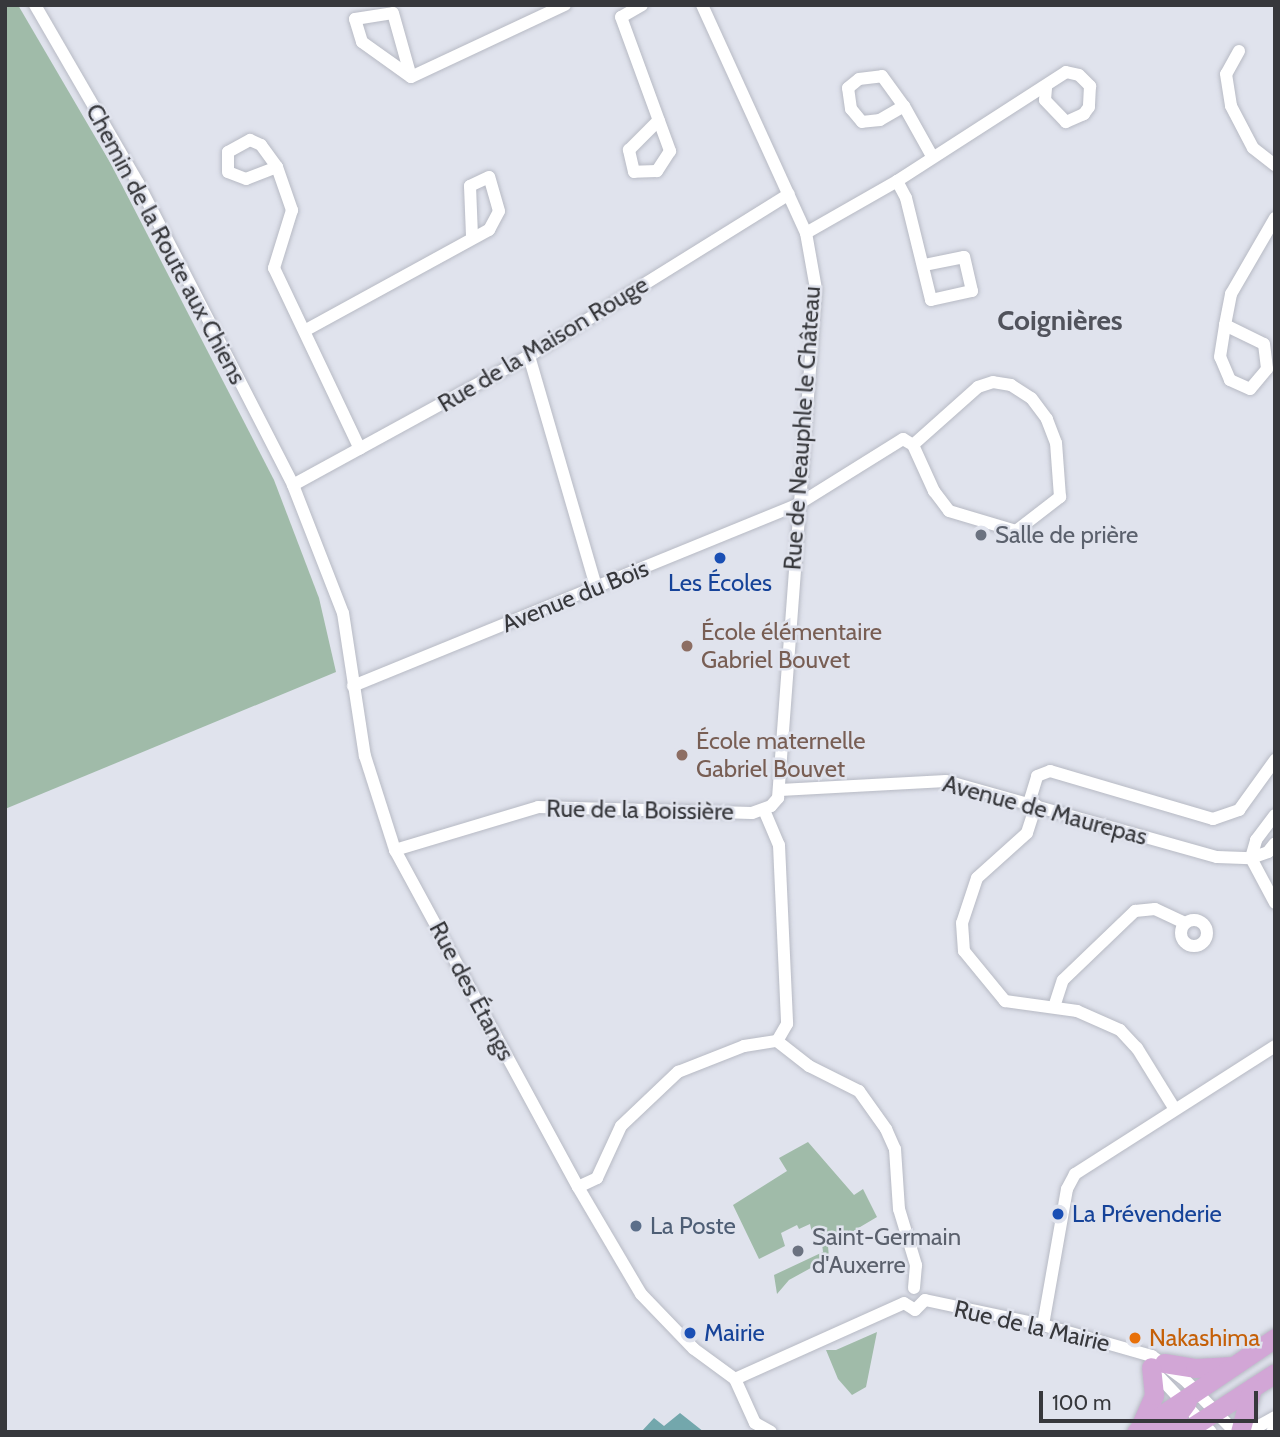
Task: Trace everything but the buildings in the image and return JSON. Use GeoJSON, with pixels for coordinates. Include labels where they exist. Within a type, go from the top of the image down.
{"type":"FeatureCollection","features":[{"type":"Feature","properties":{"kind":"main road"},"geometry":{"type":"LineString","coordinates":[[1138,1431],[1269,1342]]}},
{"type":"Feature","properties":{"kind":"main road"},"geometry":{"type":"LineString","coordinates":[[1210,1417],[1231,1382],[1260,1361],[1269,1342]]}},
{"type":"Feature","properties":{"kind":"main road"},"geometry":{"type":"LineString","coordinates":[[1138,1431],[1154,1395],[1151,1360],[1195,1368],[1233,1366]]}},
{"type":"Feature","properties":{"kind":"main road"},"geometry":{"type":"LineString","coordinates":[[1184,1432],[1275,1373]]}},
{"type":"Feature","properties":{"kind":"main road"},"geometry":{"type":"LineString","coordinates":[[1237,1432],[1252,1388]]}},
{"type":"Feature","properties":{"kind":"main road"},"geometry":{"type":"LineString","coordinates":[[1165,1432],[1187,1400]]}},
{"type":"Feature","properties":{"kind":"street","name":"Chemin de la Route aux Chiens"},"geometry":{"type":"LineString","coordinates":[[35,5],[138,183],[293,485]]}},
{"type":"Feature","properties":{"kind":"street"},"geometry":{"type":"LineString","coordinates":[[411,77],[565,5]]}},
{"type":"Feature","properties":{"kind":"street"},"geometry":{"type":"LineString","coordinates":[[642,5],[618,11],[659,120]]}},
{"type":"Feature","properties":{"kind":"street","name":"Rue de Neauphle le Château"},"geometry":{"type":"LineString","coordinates":[[702,5],[806,233],[816,289],[797,505],[780,790]]}},
{"type":"Feature","properties":{"kind":"street"},"geometry":{"type":"LineString","coordinates":[[393,13],[411,77],[362,43],[355,19],[393,13]]}},
{"type":"Feature","properties":{"kind":"street"},"geometry":{"type":"LineString","coordinates":[[1239,51],[1226,74],[1231,106],[1253,148],[1275,165]]}},
{"type":"Feature","properties":{"kind":"street"},"geometry":{"type":"LineString","coordinates":[[904,106],[880,120],[862,122],[851,109],[848,88],[859,79],[882,76],[904,106],[932,156]]}},
{"type":"Feature","properties":{"kind":"street"},"geometry":{"type":"LineString","coordinates":[[806,233],[897,181],[932,156],[1046,88]]}},
{"type":"Feature","properties":{"kind":"street"},"geometry":{"type":"LineString","coordinates":[[277,167],[292,210],[274,268],[306,330],[360,449]]}},
{"type":"Feature","properties":{"kind":"street"},"geometry":{"type":"LineString","coordinates":[[897,181],[924,265]]}},
{"type":"Feature","properties":{"kind":"street","name":"Rue de la Maison Rouge"},"geometry":{"type":"LineString","coordinates":[[293,485],[529,356],[789,194]]}},
{"type":"Feature","properties":{"kind":"street"},"geometry":{"type":"LineString","coordinates":[[1225,325],[1264,344],[1267,369],[1250,389],[1230,380],[1220,358],[1225,325],[1231,294],[1275,218]]}},
{"type":"Feature","properties":{"kind":"street"},"geometry":{"type":"LineString","coordinates":[[306,330],[472,236]]}},
{"type":"Feature","properties":{"kind":"street"},"geometry":{"type":"LineString","coordinates":[[529,356],[596,587]]}},
{"type":"Feature","properties":{"kind":"street"},"geometry":{"type":"LineString","coordinates":[[993,382],[1011,385],[1031,398],[1048,419],[1056,443],[1060,497],[1017,531],[949,511],[934,491],[913,445],[978,387],[993,382]]}},
{"type":"Feature","properties":{"kind":"street","name":"Avenue du Bois"},"geometry":{"type":"LineString","coordinates":[[353,686],[797,505],[903,439],[913,445]]}},
{"type":"Feature","properties":{"kind":"street","name":"Rue des Étangs"},"geometry":{"type":"LineString","coordinates":[[293,485],[343,613],[365,757],[396,850],[578,1186],[660,1316],[735,1379],[754,1427],[771,1432]]}},
{"type":"Feature","properties":{"kind":"street"},"geometry":{"type":"LineString","coordinates":[[1174,1108],[1137,1048],[1120,1030],[1100,1018],[1054,1007],[1005,1001],[969,959],[960,937],[976,878],[1027,834],[1037,776],[1050,771],[1213,819],[1239,810],[1275,760]]}},
{"type":"Feature","properties":{"kind":"street","name":"Avenue de Maurepas"},"geometry":{"type":"LineString","coordinates":[[780,790],[928,779],[971,786],[1217,857],[1251,858]]}},
{"type":"Feature","properties":{"kind":"street"},"geometry":{"type":"LineString","coordinates":[[777,1041],[787,1024],[779,845],[764,810],[780,790]]}},
{"type":"Feature","properties":{"kind":"street","name":"Rue de la Boissière"},"geometry":{"type":"LineString","coordinates":[[396,850],[538,807],[764,810]]}},
{"type":"Feature","properties":{"kind":"street"},"geometry":{"type":"LineString","coordinates":[[1275,815],[1256,840],[1251,858],[1275,903]]}},
{"type":"Feature","properties":{"kind":"street"},"geometry":{"type":"LineString","coordinates":[[1251,858],[1268,852],[1275,843]]}},
{"type":"Feature","properties":{"kind":"street"},"geometry":{"type":"LineString","coordinates":[[1054,1007],[1063,980],[1135,911],[1155,909],[1185,923]]}},
{"type":"Feature","properties":{"kind":"street"},"geometry":{"type":"LineString","coordinates":[[578,1186],[601,1173],[621,1126],[678,1072],[744,1046],[777,1041],[810,1066],[859,1091],[886,1129],[895,1149],[899,1209],[916,1265],[914,1288],[925,1300],[915,1310],[904,1303]]}},
{"type":"Feature","properties":{"kind":"street"},"geometry":{"type":"LineString","coordinates":[[1043,1325],[1069,1181],[1088,1163],[1275,1046]]}},
{"type":"Feature","properties":{"kind":"street"},"geometry":{"type":"LineString","coordinates":[[904,1303],[904,1293],[914,1288]]}},
{"type":"Feature","properties":{"kind":"street","name":"Rue de la Mairie"},"geometry":{"type":"LineString","coordinates":[[925,1300],[1043,1325],[1151,1360],[1187,1400]]}},
{"type":"Feature","properties":{"kind":"street"},"geometry":{"type":"LineString","coordinates":[[735,1379],[904,1303]]}},
{"type":"Feature","properties":{"kind":"street"},"geometry":{"type":"LineString","coordinates":[[1151,1360],[1187,1400],[1237,1432]]}},
{"type":"Feature","properties":{"kind":"street"},"geometry":{"type":"LineString","coordinates":[[1248,1432],[1275,1417]]}},
{"type":"Feature","properties":{"kind":"green space"},"geometry":{"type":"Polygon","coordinates":[[[5,5],[18,5],[111,164],[274,480],[319,598],[336,672],[5,809],[5,5]]]}},
{"type":"Feature","properties":{"kind":"green space"},"geometry":{"type":"Polygon","coordinates":[[[808,1142],[854,1195],[863,1189],[877,1217],[828,1246],[829,1258],[789,1280],[777,1294],[774,1275],[823,1252],[821,1235],[812,1233],[810,1224],[799,1229],[797,1225],[781,1233],[785,1246],[759,1259],[733,1205],[787,1171],[779,1158],[808,1142]]]}},
{"type":"Feature","properties":{"kind":"green space"},"geometry":{"type":"Polygon","coordinates":[[[877,1332],[866,1387],[852,1395],[838,1379],[826,1350],[836,1350],[877,1332]]]}},
{"type":"Feature","properties":{"kind":"water"},"geometry":{"type":"Polygon","coordinates":[[[680,1413],[704,1432],[641,1432],[654,1418],[664,1426],[680,1413]]]}},
{"type":"Feature","properties":{"kind":"place","name":"Salle de prière"},"geometry":{"type":"Point","coordinates":[981,535]}},
{"type":"Feature","properties":{"kind":"place","name":"Les Écoles"},"geometry":{"type":"Point","coordinates":[720,558]}},
{"type":"Feature","properties":{"kind":"place","name":"École élémentaire Gabriel Bouvet"},"geometry":{"type":"Point","coordinates":[687,646]}},
{"type":"Feature","properties":{"kind":"place","name":"École maternelle Gabriel Bouvet"},"geometry":{"type":"Point","coordinates":[682,755]}},
{"type":"Feature","properties":{"kind":"place","name":"La Prévenderie"},"geometry":{"type":"Point","coordinates":[1058,1214]}},
{"type":"Feature","properties":{"kind":"place","name":"La Poste"},"geometry":{"type":"Point","coordinates":[636,1226]}},
{"type":"Feature","properties":{"kind":"place","name":"Saint-Germain d'Auxerre"},"geometry":{"type":"Point","coordinates":[798,1251]}},
{"type":"Feature","properties":{"kind":"place","name":"Mairie"},"geometry":{"type":"Point","coordinates":[690,1333]}},
{"type":"Feature","properties":{"kind":"place","name":"Nakashima"},"geometry":{"type":"Point","coordinates":[1135,1338]}},
{"type":"Feature","properties":{"kind":"district","name":"Coignières"},"geometry":{"type":"Point","coordinates":[1060,320]}}]}
